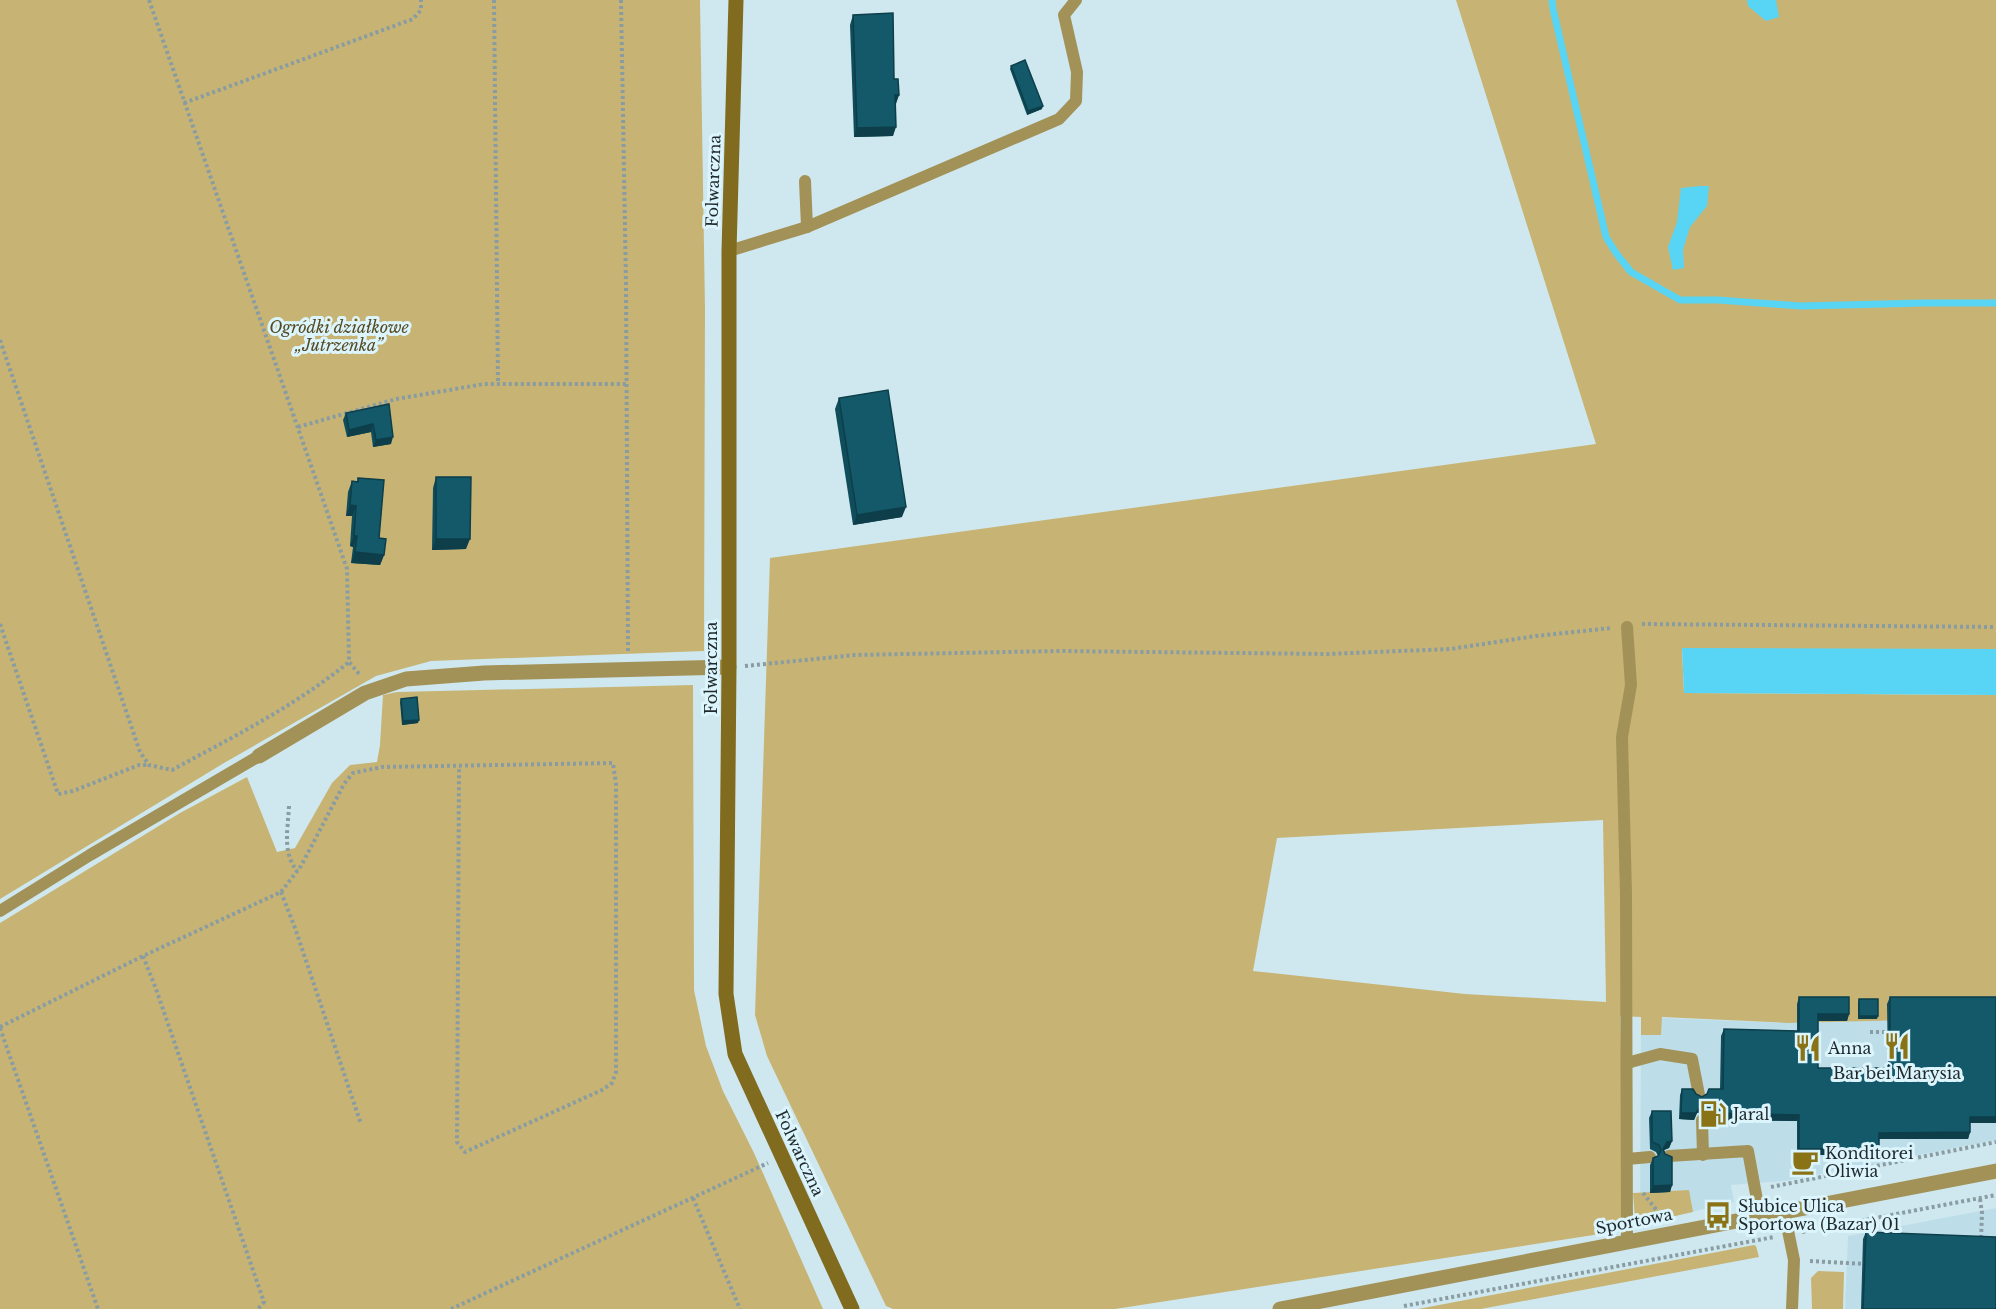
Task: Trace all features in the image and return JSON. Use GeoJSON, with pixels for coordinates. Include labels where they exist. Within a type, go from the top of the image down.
{"type":"FeatureCollection","features":[{"type":"Feature","properties":{"kind":"street","name":"Folwarczna"},"geometry":{"type":"LineString","coordinates":[[736,0],[729,250],[726,994],[735,1054],[852,1309]]}},
{"type":"Feature","properties":{"kind":"street"},"geometry":{"type":"LineString","coordinates":[[259,756],[371,690],[406,679],[484,673],[729,667]]}},
{"type":"Feature","properties":{"kind":"street","name":"Sportowa"},"geometry":{"type":"LineString","coordinates":[[1280,1309],[1996,1171]]}},
{"type":"Feature","properties":{"kind":"lane"},"geometry":{"type":"LineString","coordinates":[[729,250],[807,227],[1059,119],[1077,101],[1077,72],[1064,15],[1076,0]]}},
{"type":"Feature","properties":{"kind":"lane"},"geometry":{"type":"LineString","coordinates":[[805,182],[807,227]]}},
{"type":"Feature","properties":{"kind":"lane"},"geometry":{"type":"LineString","coordinates":[[1627,627],[1631,685],[1622,737],[1628,1063],[1627,1241]]}},
{"type":"Feature","properties":{"kind":"lane"},"geometry":{"type":"LineString","coordinates":[[0,911],[90,855],[259,756]]}},
{"type":"Feature","properties":{"kind":"lane"},"geometry":{"type":"LineString","coordinates":[[1628,1063],[1660,1054],[1692,1059],[1699,1095]]}},
{"type":"Feature","properties":{"kind":"lane"},"geometry":{"type":"LineString","coordinates":[[1702,1120],[1703,1155]]}},
{"type":"Feature","properties":{"kind":"lane"},"geometry":{"type":"LineString","coordinates":[[1670,1156],[1748,1151],[1760,1216]]}},
{"type":"Feature","properties":{"kind":"lane"},"geometry":{"type":"LineString","coordinates":[[1627,1159],[1650,1157]]}},
{"type":"Feature","properties":{"kind":"lane"},"geometry":{"type":"LineString","coordinates":[[1784,1211],[1794,1260],[1792,1309]]}},
{"type":"Feature","properties":{"kind":"path"},"geometry":{"type":"LineString","coordinates":[[149,0],[347,569],[349,662],[371,690]]}},
{"type":"Feature","properties":{"kind":"path"},"geometry":{"type":"LineString","coordinates":[[184,102],[414,19],[421,10],[421,0]]}},
{"type":"Feature","properties":{"kind":"path"},"geometry":{"type":"LineString","coordinates":[[494,0],[498,384]]}},
{"type":"Feature","properties":{"kind":"path"},"geometry":{"type":"LineString","coordinates":[[621,0],[627,384],[628,670]]}},
{"type":"Feature","properties":{"kind":"path"},"geometry":{"type":"LineString","coordinates":[[0,340],[140,752],[149,765]]}},
{"type":"Feature","properties":{"kind":"path"},"geometry":{"type":"LineString","coordinates":[[298,427],[396,399],[484,384],[627,384]]}},
{"type":"Feature","properties":{"kind":"path"},"geometry":{"type":"LineString","coordinates":[[0,624],[58,794],[74,791],[138,765],[172,770],[268,718],[349,662]]}},
{"type":"Feature","properties":{"kind":"path"},"geometry":{"type":"LineString","coordinates":[[729,667],[867,655],[1058,651],[1328,654],[1450,649],[1536,636],[1646,624],[1996,627]]}},
{"type":"Feature","properties":{"kind":"path"},"geometry":{"type":"LineString","coordinates":[[98,1309],[0,1027],[143,956],[281,892],[297,871],[344,784],[353,772],[382,767],[613,763],[616,784],[616,1072],[612,1083],[602,1090],[465,1152],[457,1142],[459,766]]}},
{"type":"Feature","properties":{"kind":"path"},"geometry":{"type":"LineString","coordinates":[[289,806],[287,850],[290,862],[297,871]]}},
{"type":"Feature","properties":{"kind":"path"},"geometry":{"type":"LineString","coordinates":[[281,892],[361,1124]]}},
{"type":"Feature","properties":{"kind":"path"},"geometry":{"type":"LineString","coordinates":[[143,956],[264,1302],[258,1309]]}},
{"type":"Feature","properties":{"kind":"path"},"geometry":{"type":"LineString","coordinates":[[1870,1032],[1891,1032]]}},
{"type":"Feature","properties":{"kind":"path"},"geometry":{"type":"LineString","coordinates":[[1756,1191],[1996,1142]]}},
{"type":"Feature","properties":{"kind":"path"},"geometry":{"type":"LineString","coordinates":[[451,1309],[782,1157]]}},
{"type":"Feature","properties":{"kind":"path"},"geometry":{"type":"LineString","coordinates":[[1627,1173],[1662,1215],[1666,1233]]}},
{"type":"Feature","properties":{"kind":"path"},"geometry":{"type":"LineString","coordinates":[[1398,1307],[1996,1196]]}},
{"type":"Feature","properties":{"kind":"path"},"geometry":{"type":"LineString","coordinates":[[693,1198],[740,1309]]}},
{"type":"Feature","properties":{"kind":"path"},"geometry":{"type":"LineString","coordinates":[[1980,1199],[1981,1246]]}},
{"type":"Feature","properties":{"kind":"path"},"geometry":{"type":"LineString","coordinates":[[1794,1260],[1875,1265]]}},
{"type":"Feature","properties":{"kind":"shaded area"},"geometry":{"type":"Polygon","coordinates":[[[1641,1017],[1788,1023],[1996,1018],[1996,1140],[1784,1181],[1731,1185],[1734,1202],[1640,1224],[1641,1017]]]}},
{"type":"Feature","properties":{"kind":"shaded area"},"geometry":{"type":"Polygon","coordinates":[[[1996,1208],[1996,1309],[1845,1309],[1848,1236],[1996,1208]]]}},
{"type":"Feature","properties":{"kind":"green space","name":"Ogródki działkowe „Jutrzenka”"},"geometry":{"type":"Polygon","coordinates":[[[0,0],[700,0],[705,309],[704,651],[431,661],[376,676],[224,763],[0,899],[0,0]]]}},
{"type":"Feature","properties":{"kind":"green space"},"geometry":{"type":"Polygon","coordinates":[[[1456,0],[1996,0],[1996,649],[1682,649],[1684,693],[1996,695],[1996,1018],[1788,1023],[1662,1017],[1661,1035],[1641,1035],[1641,1017],[1620,1016],[1626,1230],[1115,1309],[893,1309],[886,1306],[767,1056],[755,1015],[770,558],[1596,444],[1456,0]],[[1603,820],[1277,838],[1253,971],[1465,994],[1606,1002],[1603,820]]]}},
{"type":"Feature","properties":{"kind":"green space"},"geometry":{"type":"Polygon","coordinates":[[[693,685],[694,990],[706,1046],[723,1091],[754,1153],[823,1309],[0,1309],[0,923],[180,813],[247,777],[277,852],[295,848],[332,783],[350,765],[377,762],[383,695],[397,692],[693,685]]]}},
{"type":"Feature","properties":{"kind":"green space"},"geometry":{"type":"Polygon","coordinates":[[[1689,1190],[1693,1212],[1640,1224],[1635,1220],[1633,1193],[1689,1190]]]}},
{"type":"Feature","properties":{"kind":"green space"},"geometry":{"type":"Polygon","coordinates":[[[1754,1245],[1759,1257],[1481,1309],[1418,1309],[1754,1245]]]}},
{"type":"Feature","properties":{"kind":"green space"},"geometry":{"type":"Polygon","coordinates":[[[1818,1271],[1844,1272],[1843,1309],[1812,1309],[1811,1278],[1818,1271]]]}},
{"type":"Feature","properties":{"kind":"water"},"geometry":{"type":"Polygon","coordinates":[[[1747,0],[1776,0],[1779,17],[1766,21],[1748,6],[1747,0]]]}},
{"type":"Feature","properties":{"kind":"water"},"geometry":{"type":"Polygon","coordinates":[[[1709,186],[1707,206],[1690,227],[1683,250],[1684,268],[1673,270],[1668,247],[1677,222],[1681,188],[1709,186]]]}},
{"type":"Feature","properties":{"kind":"water"},"geometry":{"type":"Polygon","coordinates":[[[1682,648],[1996,649],[1996,695],[1684,693],[1682,648]]]}},
{"type":"Feature","properties":{"kind":"building"},"geometry":{"type":"Polygon","coordinates":[[[893,13],[894,79],[898,79],[899,95],[895,95],[896,127],[857,128],[853,15],[893,13]]]}},
{"type":"Feature","properties":{"kind":"building"},"geometry":{"type":"Polygon","coordinates":[[[1025,60],[1043,106],[1028,111],[1011,66],[1025,60]]]}},
{"type":"Feature","properties":{"kind":"building"},"geometry":{"type":"Polygon","coordinates":[[[888,390],[906,507],[857,515],[839,398],[888,390]]]}},
{"type":"Feature","properties":{"kind":"building"},"geometry":{"type":"Polygon","coordinates":[[[389,404],[393,437],[376,440],[373,424],[349,430],[346,413],[389,404]]]}},
{"type":"Feature","properties":{"kind":"building"},"geometry":{"type":"Polygon","coordinates":[[[436,477],[471,477],[470,539],[436,539],[436,477]]]}},
{"type":"Feature","properties":{"kind":"building"},"geometry":{"type":"Polygon","coordinates":[[[358,478],[384,480],[379,538],[386,539],[384,555],[355,552],[356,506],[350,505],[352,481],[358,482],[358,478]]]}},
{"type":"Feature","properties":{"kind":"building"},"geometry":{"type":"Polygon","coordinates":[[[417,697],[419,720],[403,721],[401,699],[417,697]]]}},
{"type":"Feature","properties":{"kind":"building"},"geometry":{"type":"Polygon","coordinates":[[[1799,997],[1849,997],[1849,1014],[1818,1014],[1818,1068],[1890,1068],[1890,997],[1996,997],[1996,1117],[1970,1117],[1970,1132],[1879,1133],[1879,1149],[1799,1149],[1799,1115],[1713,1113],[1705,1105],[1700,1107],[1696,1113],[1681,1113],[1682,1089],[1693,1089],[1702,1097],[1709,1089],[1723,1089],[1724,1029],[1799,1031],[1799,997]]]}},
{"type":"Feature","properties":{"kind":"building"},"geometry":{"type":"Polygon","coordinates":[[[1859,999],[1878,999],[1878,1016],[1859,1016],[1859,999]]]}},
{"type":"Feature","properties":{"kind":"building"},"geometry":{"type":"Polygon","coordinates":[[[1652,1111],[1671,1111],[1672,1141],[1667,1142],[1663,1149],[1665,1154],[1672,1157],[1672,1185],[1653,1186],[1653,1158],[1658,1156],[1661,1150],[1659,1145],[1652,1142],[1652,1111]]]}},
{"type":"Feature","properties":{"kind":"building"},"geometry":{"type":"Polygon","coordinates":[[[1866,1232],[1996,1237],[1996,1309],[1863,1309],[1866,1232]]]}},
{"type":"Feature","properties":{"kind":"waterway"},"geometry":{"type":"LineString","coordinates":[[1552,0],[1606,237],[1631,272],[1680,300],[1718,300],[1801,306],[1996,303]]}},
{"type":"Feature","properties":{"kind":"place","name":"Bar bei Marysia"},"geometry":{"type":"Point","coordinates":[1897,1046]}},
{"type":"Feature","properties":{"kind":"place","name":"Anna"},"geometry":{"type":"Point","coordinates":[1808,1048]}},
{"type":"Feature","properties":{"kind":"place","name":"Jaral"},"geometry":{"type":"Point","coordinates":[1713,1114]}},
{"type":"Feature","properties":{"kind":"place","name":"Konditorei Oliwia"},"geometry":{"type":"Point","coordinates":[1805,1162]}},
{"type":"Feature","properties":{"kind":"place","name":"Słubice Ulica Sportowa (Bazar) 01"},"geometry":{"type":"Point","coordinates":[1718,1215]}}]}
